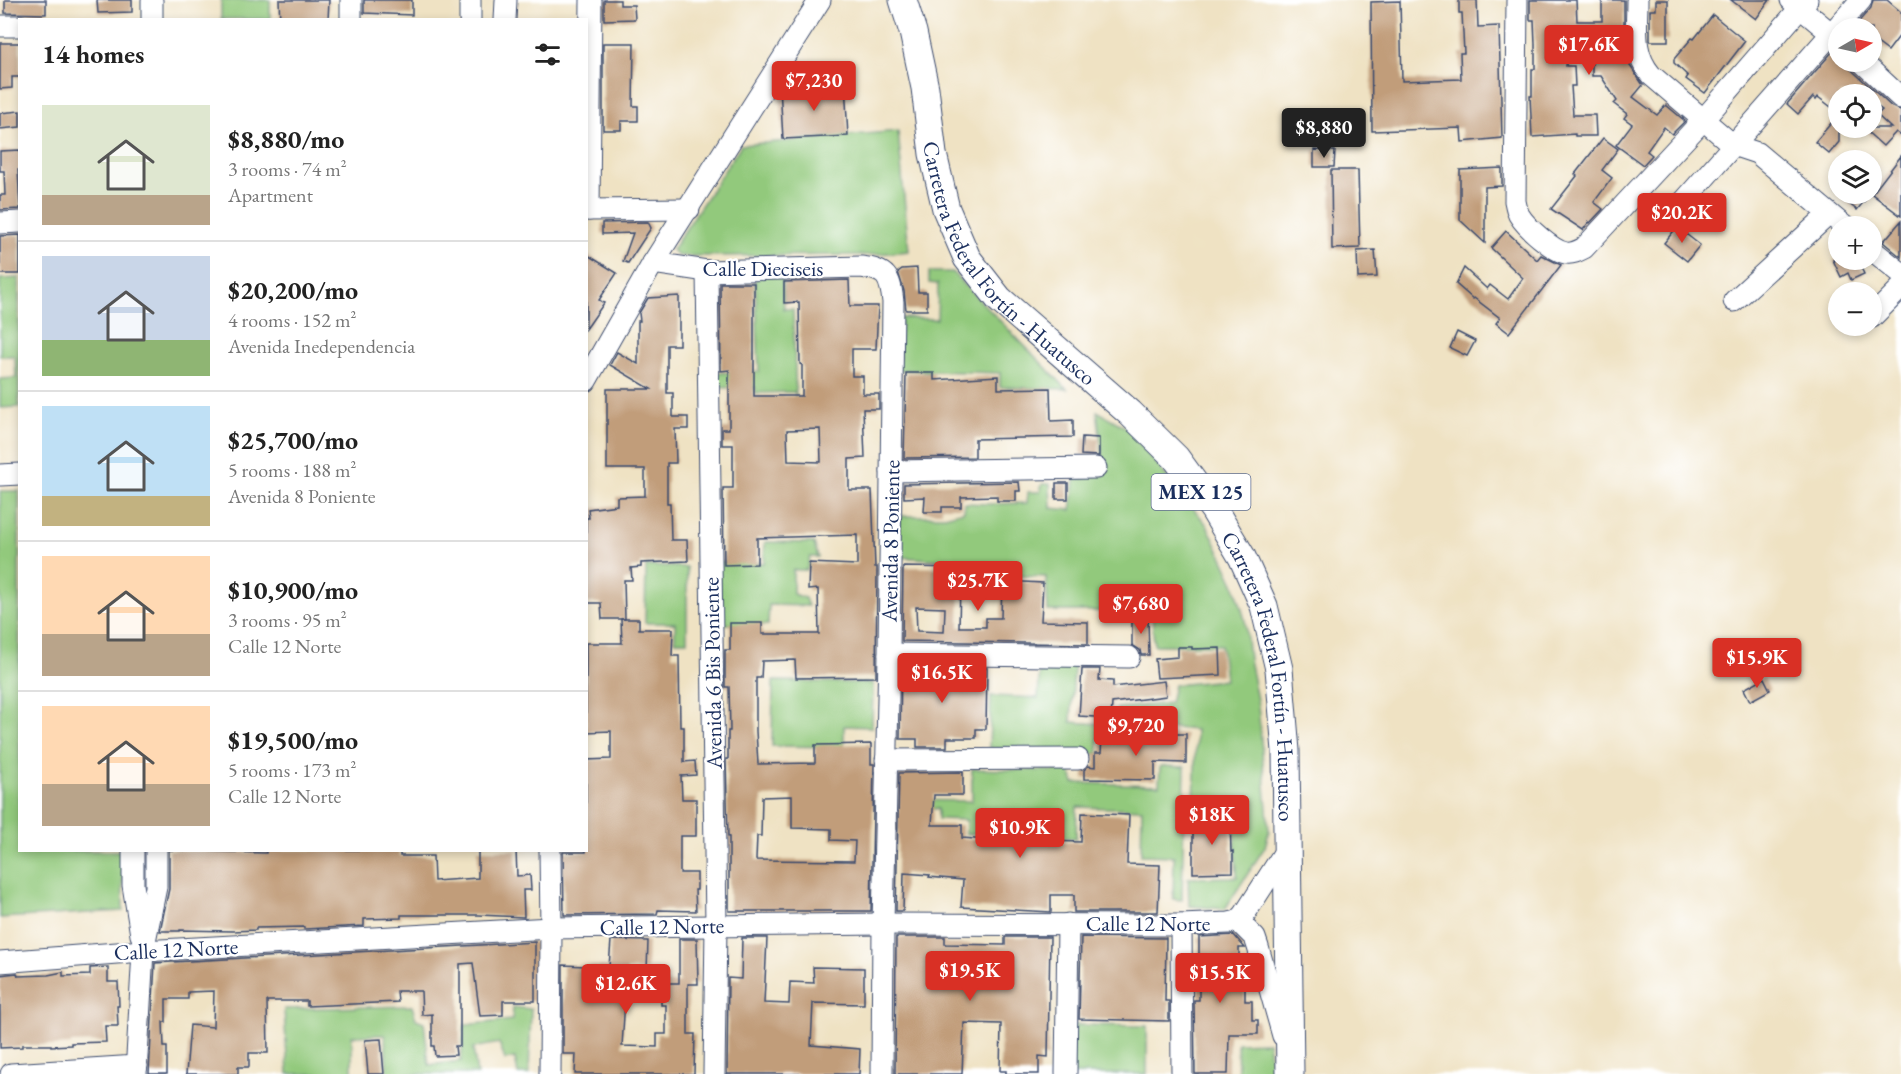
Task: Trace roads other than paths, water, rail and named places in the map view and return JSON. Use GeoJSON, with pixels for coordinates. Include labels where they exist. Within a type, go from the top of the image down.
{"type":"FeatureCollection","features":[{"type":"Feature","properties":{"kind":"main road","name":"Carretera Federal Fortín - Huatusco"},"geometry":{"type":"LineString","coordinates":[[903,0],[914,32],[925,88],[933,154],[946,209],[967,258],[999,299],[1130,413],[1176,458],[1214,510],[1242,557],[1263,606],[1279,669],[1286,751],[1289,1066]]}},
{"type":"Feature","properties":{"kind":"street"},"geometry":{"type":"LineString","coordinates":[[152,0],[152,18]]}},
{"type":"Feature","properties":{"kind":"street"},"geometry":{"type":"LineString","coordinates":[[351,0],[351,18]]}},
{"type":"Feature","properties":{"kind":"street"},"geometry":{"type":"LineString","coordinates":[[470,0],[470,18]]}},
{"type":"Feature","properties":{"kind":"street"},"geometry":{"type":"LineString","coordinates":[[505,18],[506,0]]}},
{"type":"Feature","properties":{"kind":"street"},"geometry":{"type":"LineString","coordinates":[[588,377],[653,263],[820,0]]}},
{"type":"Feature","properties":{"kind":"street"},"geometry":{"type":"LineString","coordinates":[[1517,0],[1515,201],[1518,214],[1527,226],[1554,248],[1565,253],[1575,253],[1584,248],[1703,120],[1800,2],[1828,29]]}},
{"type":"Feature","properties":{"kind":"street"},"geometry":{"type":"LineString","coordinates":[[1637,0],[1638,54],[1643,66],[1651,75],[1733,145],[1756,153],[1831,216]]}},
{"type":"Feature","properties":{"kind":"street"},"geometry":{"type":"LineString","coordinates":[[1849,18],[1861,0]]}},
{"type":"Feature","properties":{"kind":"street"},"geometry":{"type":"LineString","coordinates":[[589,14],[588,210],[688,209]]}},
{"type":"Feature","properties":{"kind":"street"},"geometry":{"type":"LineString","coordinates":[[0,26],[18,26]]}},
{"type":"Feature","properties":{"kind":"street"},"geometry":{"type":"LineString","coordinates":[[1670,217],[1733,145],[1828,45]]}},
{"type":"Feature","properties":{"kind":"street"},"geometry":{"type":"LineString","coordinates":[[1873,72],[1901,98]]}},
{"type":"Feature","properties":{"kind":"street"},"geometry":{"type":"LineString","coordinates":[[0,223],[18,222]]}},
{"type":"Feature","properties":{"kind":"street"},"geometry":{"type":"LineString","coordinates":[[1734,301],[1828,226]]}},
{"type":"Feature","properties":{"kind":"street"},"geometry":{"type":"LineString","coordinates":[[1882,258],[1901,273]]}},
{"type":"Feature","properties":{"kind":"street","name":"Calle Dieciseis"},"geometry":{"type":"LineString","coordinates":[[653,263],[707,271],[861,267],[874,269]]}},
{"type":"Feature","properties":{"kind":"street","name":"Avenida 8 Poniente"},"geometry":{"type":"LineString","coordinates":[[874,269],[888,277],[893,302],[882,1074]]}},
{"type":"Feature","properties":{"kind":"street","name":"Avenida 6 Bis Poniente"},"geometry":{"type":"LineString","coordinates":[[707,271],[716,925],[714,1074]]}},
{"type":"Feature","properties":{"kind":"street"},"geometry":{"type":"LineString","coordinates":[[1882,307],[1901,288]]}},
{"type":"Feature","properties":{"kind":"street"},"geometry":{"type":"LineString","coordinates":[[891,471],[1096,468]]}},
{"type":"Feature","properties":{"kind":"street"},"geometry":{"type":"LineString","coordinates":[[0,475],[18,474]]}},
{"type":"Feature","properties":{"kind":"street"},"geometry":{"type":"LineString","coordinates":[[889,654],[1129,657]]}},
{"type":"Feature","properties":{"kind":"street"},"geometry":{"type":"LineString","coordinates":[[886,760],[1078,759]]}},
{"type":"Feature","properties":{"kind":"street","name":"Calle 12 Norte"},"geometry":{"type":"LineString","coordinates":[[0,962],[143,951],[551,928],[883,924],[1181,925],[1238,921],[1287,850]]}},
{"type":"Feature","properties":{"kind":"street"},"geometry":{"type":"LineString","coordinates":[[133,852],[133,885],[143,951]]}},
{"type":"Feature","properties":{"kind":"street"},"geometry":{"type":"LineString","coordinates":[[12,1074],[136,1070],[143,951],[156,886],[156,852]]}},
{"type":"Feature","properties":{"kind":"street"},"geometry":{"type":"LineString","coordinates":[[550,852],[550,1074]]}},
{"type":"Feature","properties":{"kind":"street"},"geometry":{"type":"LineString","coordinates":[[1238,921],[1255,938],[1289,1066]]}},
{"type":"Feature","properties":{"kind":"street"},"geometry":{"type":"LineString","coordinates":[[1066,1074],[1068,924]]}},
{"type":"Feature","properties":{"kind":"street"},"geometry":{"type":"LineString","coordinates":[[1181,925],[1182,1074]]}}]}
